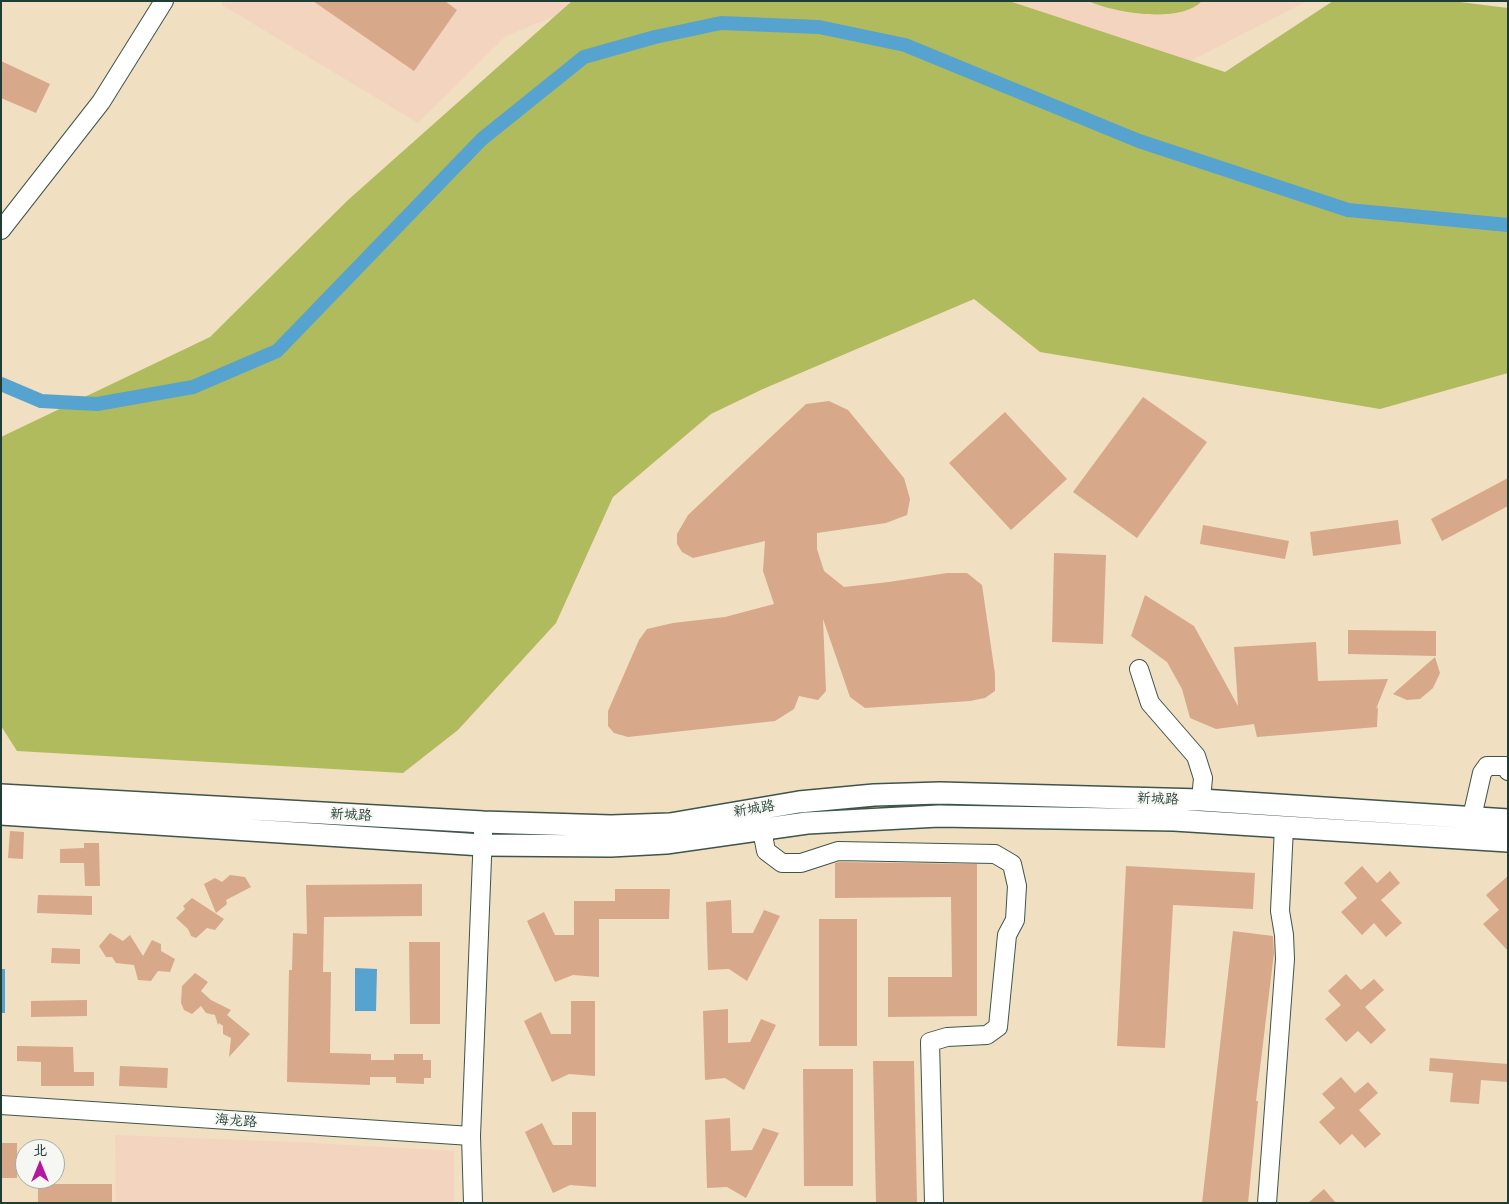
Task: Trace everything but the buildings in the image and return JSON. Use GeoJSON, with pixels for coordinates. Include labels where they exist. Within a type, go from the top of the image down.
{"type":"FeatureCollection","features":[{"type":"Feature","properties":{"kind":"main road","name":"新城路"},"geometry":{"type":"LineString","coordinates":[[1,795],[483,822],[611,826],[670,824],[799,802],[874,795],[940,793],[1201,800],[1508,820]]}},
{"type":"Feature","properties":{"kind":"main road","name":"新城路"},"geometry":{"type":"LineString","coordinates":[[1,814],[482,845],[611,846],[666,843],[807,823],[939,816],[1174,820],[1508,841]]}},
{"type":"Feature","properties":{"kind":"street"},"geometry":{"type":"LineString","coordinates":[[1,230],[101,102],[164,1]]}},
{"type":"Feature","properties":{"kind":"street"},"geometry":{"type":"LineString","coordinates":[[1139,669],[1150,703],[1196,756],[1203,778],[1201,800]]}},
{"type":"Feature","properties":{"kind":"street"},"geometry":{"type":"LineString","coordinates":[[1472,817],[1482,773],[1487,766],[1506,766],[1508,771]]}},
{"type":"Feature","properties":{"kind":"street"},"geometry":{"type":"LineString","coordinates":[[473,1203],[471,1136],[483,822]]}},
{"type":"Feature","properties":{"kind":"street"},"geometry":{"type":"LineString","coordinates":[[1266,1203],[1285,959],[1280,911],[1284,827]]}},
{"type":"Feature","properties":{"kind":"street"},"geometry":{"type":"LineString","coordinates":[[762,830],[766,851],[782,863],[801,863],[838,851],[995,854],[1012,864],[1017,886],[1015,920],[1007,935],[998,1027],[987,1035],[947,1037],[930,1042],[934,1203]]}},
{"type":"Feature","properties":{"kind":"street","name":"海龙路"},"geometry":{"type":"LineString","coordinates":[[1,1105],[471,1136]]}},
{"type":"Feature","properties":{"kind":"shaded area"},"geometry":{"type":"Polygon","coordinates":[[[223,1],[592,1],[506,36],[418,123],[222,5],[223,1]]]}},
{"type":"Feature","properties":{"kind":"shaded area"},"geometry":{"type":"Polygon","coordinates":[[[946,1],[1307,1],[1165,74],[946,1]]]}},
{"type":"Feature","properties":{"kind":"shaded area"},"geometry":{"type":"Polygon","coordinates":[[[115,1135],[454,1151],[454,1203],[116,1203],[115,1135]]]}},
{"type":"Feature","properties":{"kind":"green space"},"geometry":{"type":"Polygon","coordinates":[[[572,1],[1009,1],[1225,72],[1333,1],[1452,1],[1508,8],[1508,373],[1380,409],[1040,352],[974,299],[763,389],[711,414],[613,497],[556,623],[458,730],[403,773],[17,751],[1,726],[1,437],[210,337],[348,200],[572,1]]]}},
{"type":"Feature","properties":{"kind":"green space"},"geometry":{"type":"Polygon","coordinates":[[[1088,1],[1202,1],[1192,8],[1179,12],[1147,14],[1114,9],[1088,1]]]}},
{"type":"Feature","properties":{"kind":"water"},"geometry":{"type":"Polygon","coordinates":[[[355,968],[377,969],[376,1011],[355,1011],[355,968]]]}},
{"type":"Feature","properties":{"kind":"water"},"geometry":{"type":"Polygon","coordinates":[[[1,969],[5,969],[5,1013],[1,1013],[1,969]]]}},
{"type":"Feature","properties":{"kind":"waterway"},"geometry":{"type":"LineString","coordinates":[[1,384],[41,401],[97,404],[193,387],[277,351],[482,139],[584,57],[655,37],[721,23],[819,27],[905,45],[1139,141],[1348,210],[1508,225]]}}]}
